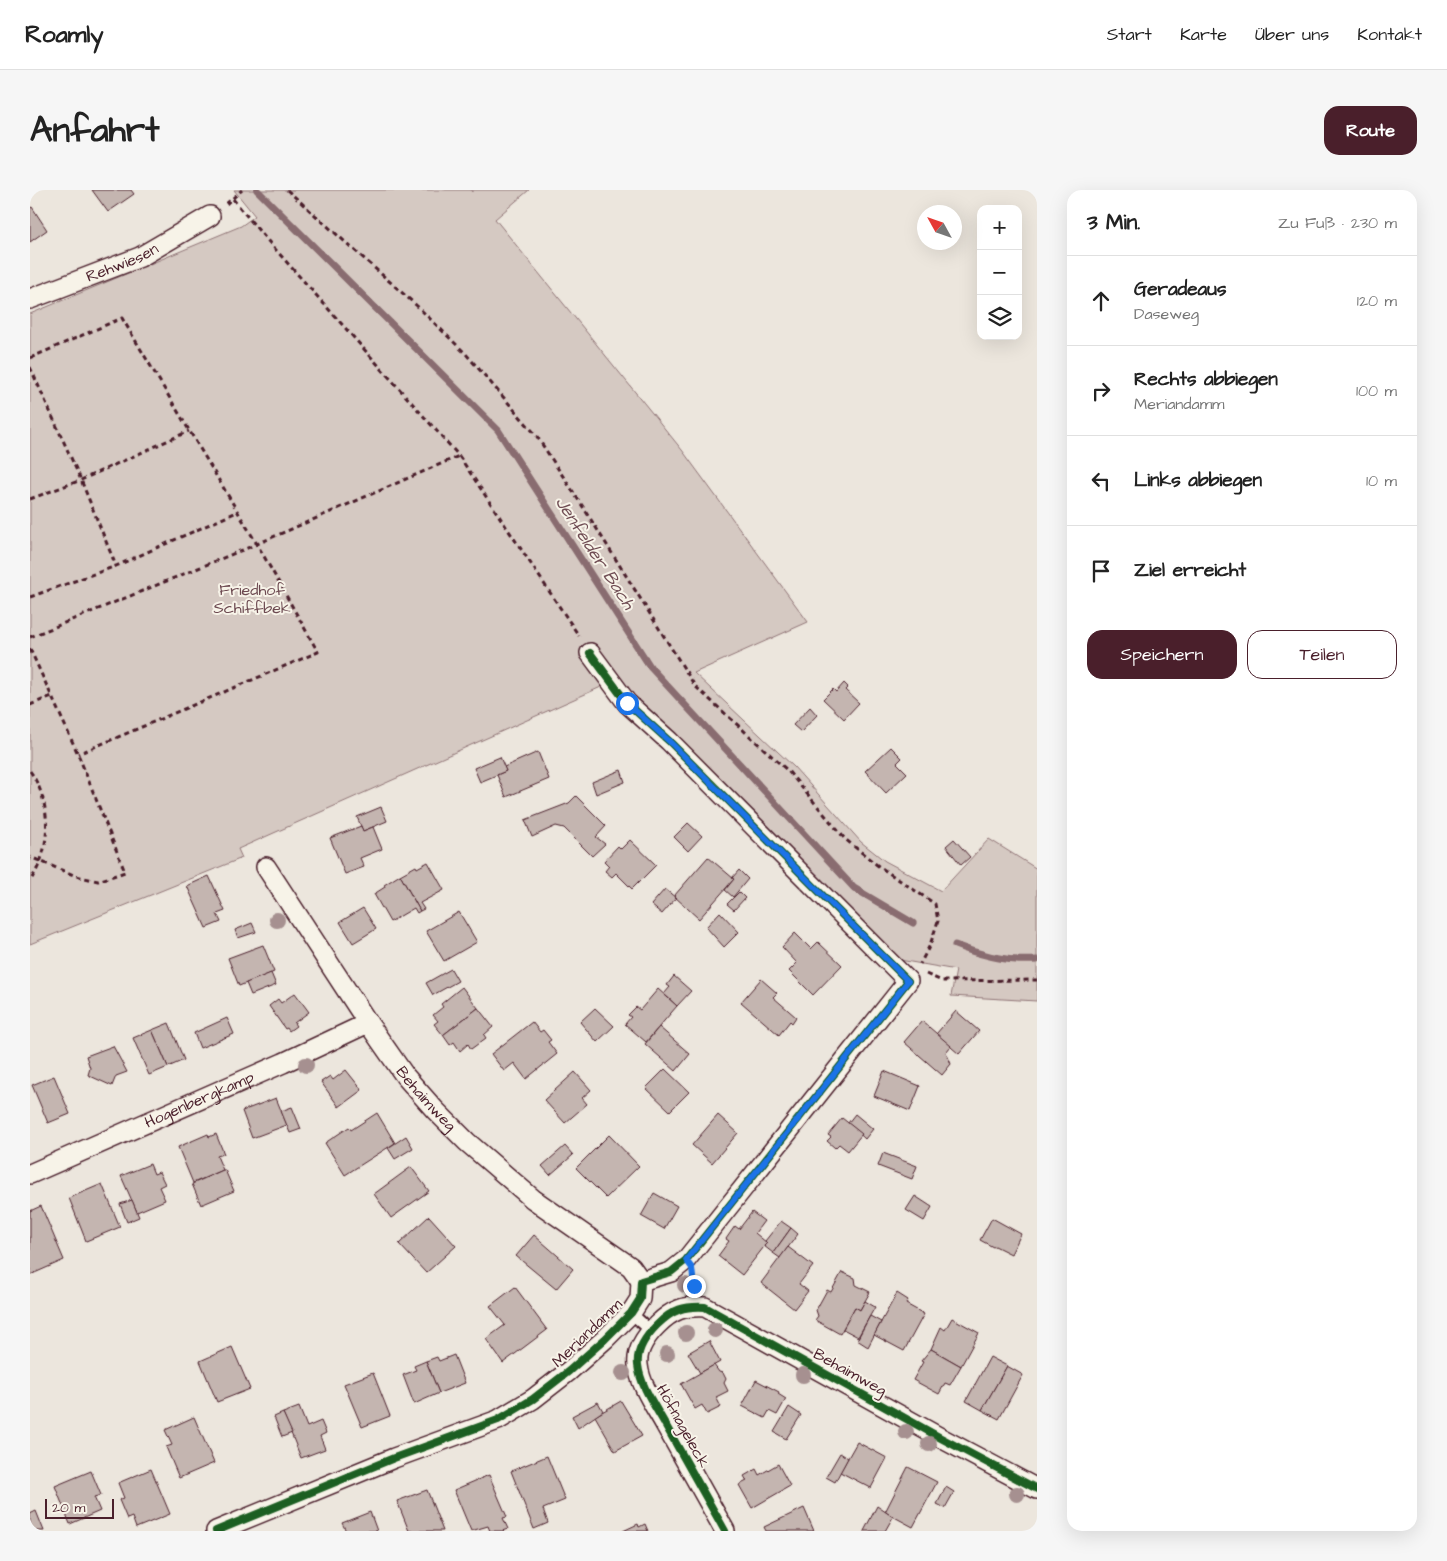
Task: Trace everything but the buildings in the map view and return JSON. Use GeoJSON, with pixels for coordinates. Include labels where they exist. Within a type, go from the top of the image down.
{"type":"FeatureCollection","features":[{"type":"Feature","properties":{"kind":"street","name":"Rehwiesen"},"geometry":{"type":"LineString","coordinates":[[30,299],[140,257],[210,216]]}},
{"type":"Feature","properties":{"kind":"street"},"geometry":{"type":"LineString","coordinates":[[590,653],[627,703],[669,741],[912,975],[686,1260],[671,1272],[640,1281]]}},
{"type":"Feature","properties":{"kind":"street","name":"Behaimweg"},"geometry":{"type":"LineString","coordinates":[[266,867],[368,1023],[405,1076],[435,1110],[467,1142],[534,1200],[631,1267],[640,1281]]}},
{"type":"Feature","properties":{"kind":"street","name":"Hogenbergkamp"},"geometry":{"type":"LineString","coordinates":[[30,1174],[274,1067],[368,1023]]}},
{"type":"Feature","properties":{"kind":"street","name":"Meriandamm"},"geometry":{"type":"LineString","coordinates":[[216,1531],[394,1458],[498,1420],[533,1399],[569,1372],[631,1313],[640,1299],[640,1281]]}},
{"type":"Feature","properties":{"kind":"street","name":"Behaimweg"},"geometry":{"type":"LineString","coordinates":[[651,1331],[664,1318],[676,1310],[688,1306],[705,1307],[1037,1489]]}},
{"type":"Feature","properties":{"kind":"street","name":"Höfnageleck"},"geometry":{"type":"LineString","coordinates":[[651,1331],[643,1342],[638,1354],[639,1373],[650,1397],[725,1531]]}},
{"type":"Feature","properties":{"kind":"lane"},"geometry":{"type":"LineString","coordinates":[[631,1313],[651,1331]]}},
{"type":"Feature","properties":{"kind":"path"},"geometry":{"type":"LineString","coordinates":[[242,190],[233,199],[260,232],[459,456],[590,653]]}},
{"type":"Feature","properties":{"kind":"path"},"geometry":{"type":"LineString","coordinates":[[287,190],[417,306],[466,354],[536,435],[586,510],[695,686],[788,771],[845,839],[877,865],[935,904],[938,921],[930,945],[912,975],[942,980],[1037,980]]}},
{"type":"Feature","properties":{"kind":"path"},"geometry":{"type":"LineString","coordinates":[[30,358],[122,318],[257,544],[318,652],[78,754]]}},
{"type":"Feature","properties":{"kind":"path"},"geometry":{"type":"LineString","coordinates":[[30,366],[81,480],[116,566]]}},
{"type":"Feature","properties":{"kind":"path"},"geometry":{"type":"LineString","coordinates":[[30,499],[81,480],[189,431]]}},
{"type":"Feature","properties":{"kind":"path"},"geometry":{"type":"LineString","coordinates":[[30,638],[257,544],[459,456]]}},
{"type":"Feature","properties":{"kind":"path"},"geometry":{"type":"LineString","coordinates":[[30,597],[116,566],[238,512]]}},
{"type":"Feature","properties":{"kind":"path"},"geometry":{"type":"LineString","coordinates":[[30,649],[78,754],[125,872],[98,881],[76,876],[30,858]]}},
{"type":"Feature","properties":{"kind":"path"},"geometry":{"type":"LineString","coordinates":[[30,705],[52,696]]}},
{"type":"Feature","properties":{"kind":"path"},"geometry":{"type":"LineString","coordinates":[[30,771],[37,780],[46,809],[46,839],[36,873],[30,881]]}},
{"type":"Feature","properties":{"kind":"green space","name":"Friedhof Schiffbek"},"geometry":{"type":"Polygon","coordinates":[[[234,190],[471,190],[472,192],[472,190],[529,190],[495,219],[682,450],[808,622],[694,673],[794,767],[861,842],[885,861],[941,891],[989,839],[1037,869],[1037,1001],[951,996],[956,970],[894,959],[646,712],[619,679],[238,849],[242,858],[30,944],[30,314],[241,226],[255,216],[234,190]]]}},
{"type":"Feature","properties":{"kind":"waterway","name":"Jenfelder Bach"},"geometry":{"type":"LineString","coordinates":[[257,190],[498,430],[651,668],[854,888],[913,923]]}},
{"type":"Feature","properties":{"kind":"waterway","name":"Jenfelder Bach"},"geometry":{"type":"LineString","coordinates":[[955,945],[996,957],[1016,960],[1037,960]]}},
{"type":"Feature","properties":{"kind":"cycle path"},"geometry":{"type":"LineString","coordinates":[[216,1531],[394,1458],[498,1420],[533,1399],[569,1371],[631,1313],[640,1299],[641,1281],[671,1272],[686,1260],[908,981],[669,741],[627,703],[590,653]]}},
{"type":"Feature","properties":{"kind":"cycle path"},"geometry":{"type":"LineString","coordinates":[[725,1531],[648,1395],[639,1373],[639,1353],[646,1338],[668,1315],[691,1307],[705,1307],[939,1437],[1037,1489]]}},
{"type":"Feature","properties":{"kind":"route"},"geometry":{"type":"LineString","coordinates":[[627,703],[669,741],[908,981],[686,1260],[692,1268],[694,1286]]}}]}
